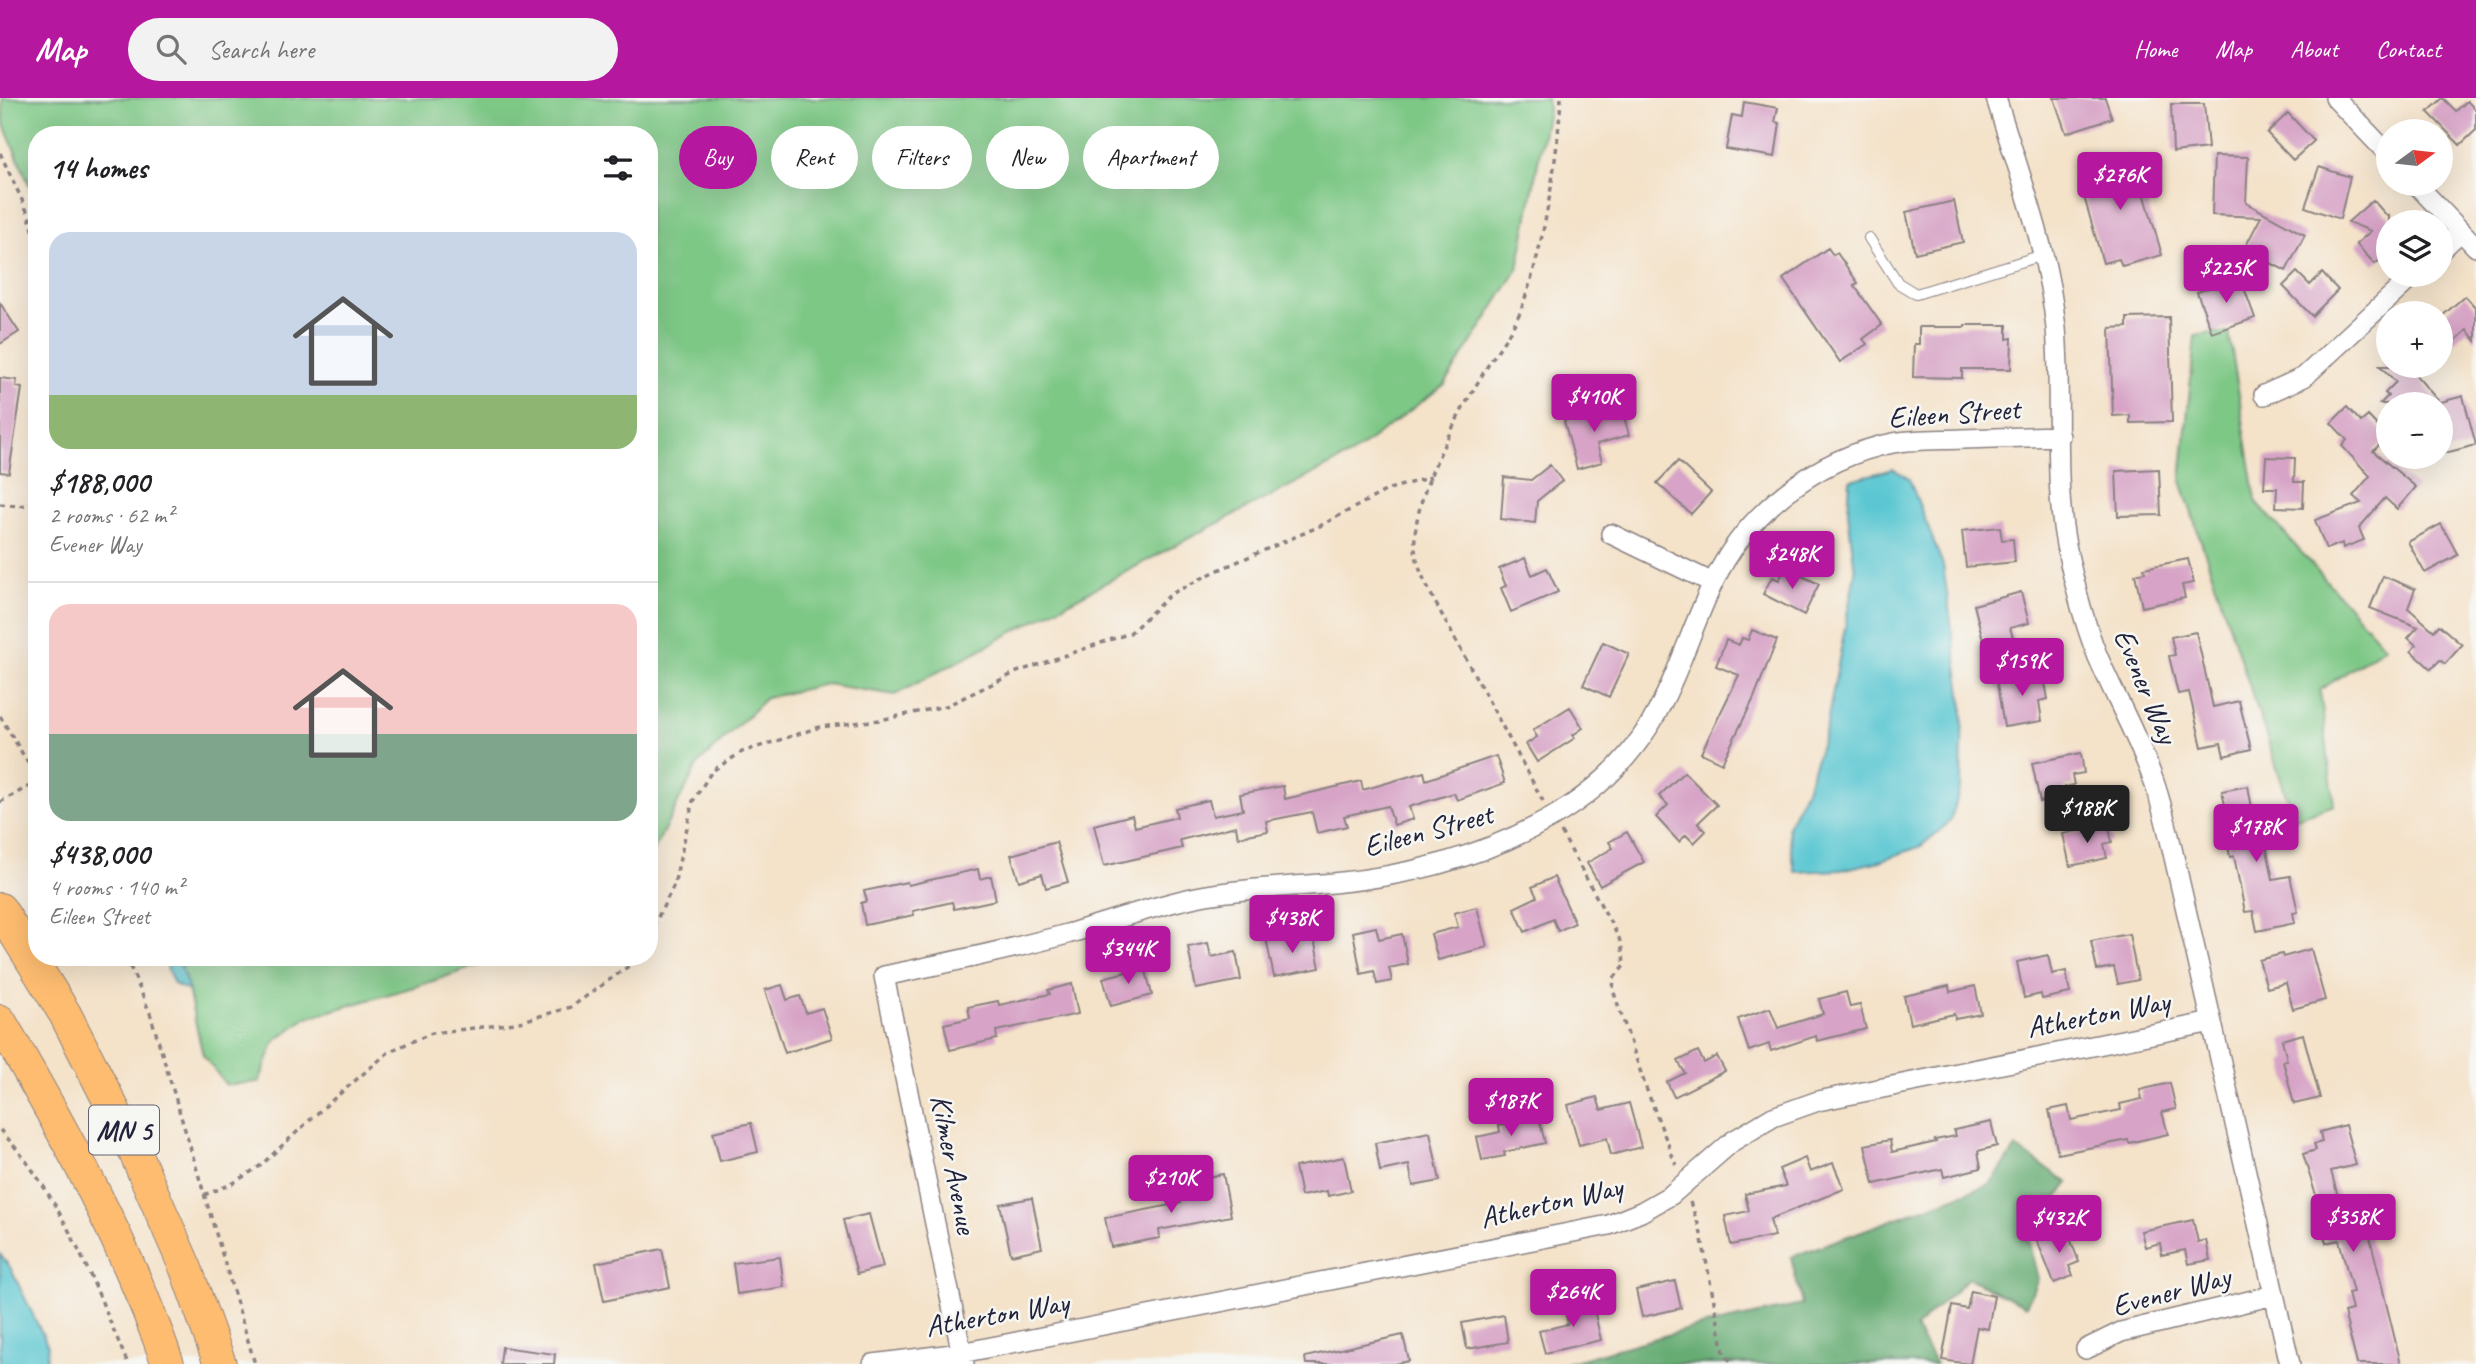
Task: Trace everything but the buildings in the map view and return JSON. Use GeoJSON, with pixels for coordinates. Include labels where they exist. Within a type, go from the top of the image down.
{"type":"FeatureCollection","features":[{"type":"Feature","properties":{"kind":"main road","name":"MN 5"},"geometry":{"type":"LineString","coordinates":[[0,909],[28,954]]}},
{"type":"Feature","properties":{"kind":"main road","name":"MN 5"},"geometry":{"type":"LineString","coordinates":[[35,966],[65,1014],[133,1148],[186,1269],[220,1364]]}},
{"type":"Feature","properties":{"kind":"main road","name":"MN 5"},"geometry":{"type":"LineString","coordinates":[[0,1020],[56,1116],[113,1230],[156,1329],[168,1364]]}},
{"type":"Feature","properties":{"kind":"street","name":"Evener Way"},"geometry":{"type":"LineString","coordinates":[[1996,98],[2043,256],[2056,327],[2060,483],[2066,541],[2079,599],[2098,656],[2155,784],[2290,1364]]}},
{"type":"Feature","properties":{"kind":"street"},"geometry":{"type":"LineString","coordinates":[[2335,98],[2376,141]]}},
{"type":"Feature","properties":{"kind":"street"},"geometry":{"type":"LineString","coordinates":[[2427,196],[2476,247]]}},
{"type":"Feature","properties":{"kind":"street"},"geometry":{"type":"LineString","coordinates":[[2453,239],[2461,231]]}},
{"type":"Feature","properties":{"kind":"street"},"geometry":{"type":"LineString","coordinates":[[2264,395],[2304,377],[2401,287]]}},
{"type":"Feature","properties":{"kind":"street","name":"Eileen Street"},"geometry":{"type":"LineString","coordinates":[[884,976],[1018,947],[1203,895],[1391,875],[1432,866],[1500,844],[1552,817],[1590,792],[1623,761],[1650,723],[1672,682],[1725,559],[1779,496],[1814,474],[1852,456],[1892,443],[2060,436]]}},
{"type":"Feature","properties":{"kind":"street"},"geometry":{"type":"LineString","coordinates":[[1611,534],[1713,583]]}},
{"type":"Feature","properties":{"kind":"street","name":"Kilmer Avenue"},"geometry":{"type":"LineString","coordinates":[[884,976],[963,1359]]}},
{"type":"Feature","properties":{"kind":"street","name":"Atherton Way"},"geometry":{"type":"LineString","coordinates":[[873,1364],[963,1359],[1609,1225],[1641,1212],[1671,1195],[1733,1141],[1773,1117],[1818,1101],[2212,1022]]}},
{"type":"Feature","properties":{"kind":"street","name":"Evener Way"},"geometry":{"type":"LineString","coordinates":[[2086,1349],[2120,1332],[2274,1295]]}},
{"type":"Feature","properties":{"kind":"lane"},"geometry":{"type":"LineString","coordinates":[[1869,238],[1898,283],[1916,294],[2043,256]]}},
{"type":"Feature","properties":{"kind":"path"},"geometry":{"type":"LineString","coordinates":[[1561,98],[1549,191],[1537,255],[1522,308],[1459,415],[1431,477],[1421,506],[1415,546],[1419,570],[1619,938],[1624,966],[1614,978],[1613,990],[1646,1088],[1700,1229],[1724,1353],[1732,1364]]}},
{"type":"Feature","properties":{"kind":"path"},"geometry":{"type":"LineString","coordinates":[[0,153],[28,212]]}},
{"type":"Feature","properties":{"kind":"path"},"geometry":{"type":"LineString","coordinates":[[658,917],[674,886],[693,802],[712,771],[742,752],[820,727],[880,720],[946,706],[1017,672],[1130,633],[1171,594],[1216,570],[1318,527],[1389,489],[1431,477]]}},
{"type":"Feature","properties":{"kind":"path"},"geometry":{"type":"LineString","coordinates":[[0,504],[28,504]]}},
{"type":"Feature","properties":{"kind":"path"},"geometry":{"type":"LineString","coordinates":[[0,716],[28,764]]}},
{"type":"Feature","properties":{"kind":"path"},"geometry":{"type":"LineString","coordinates":[[0,803],[28,786]]}},
{"type":"Feature","properties":{"kind":"path"},"geometry":{"type":"LineString","coordinates":[[130,966],[150,1013],[256,1364]]}},
{"type":"Feature","properties":{"kind":"path"},"geometry":{"type":"LineString","coordinates":[[204,1195],[232,1184],[260,1166],[390,1051],[432,1033],[516,1023],[571,1007],[629,966]]}},
{"type":"Feature","properties":{"kind":"path"},"geometry":{"type":"LineString","coordinates":[[0,1130],[23,1155],[63,1217],[128,1364]]}},
{"type":"Feature","properties":{"kind":"green space"},"geometry":{"type":"Polygon","coordinates":[[[2,98],[1547,98],[1548,109],[1518,269],[1445,384],[1352,454],[895,695],[826,684],[766,698],[698,764],[658,842],[658,126],[28,126],[28,182],[4,125],[2,98]]]}},
{"type":"Feature","properties":{"kind":"green space"},"geometry":{"type":"Polygon","coordinates":[[[2229,333],[2256,501],[2385,647],[2320,690],[2334,805],[2294,819],[2181,481],[2195,336],[2229,333]]]}},
{"type":"Feature","properties":{"kind":"green space"},"geometry":{"type":"Polygon","coordinates":[[[180,966],[477,966],[306,1018],[275,1041],[259,1082],[226,1085],[203,1055],[180,966]]]}},
{"type":"Feature","properties":{"kind":"green space"},"geometry":{"type":"Polygon","coordinates":[[[2016,1148],[2069,1183],[2027,1235],[2038,1279],[2026,1306],[1968,1278],[1915,1328],[1936,1364],[1563,1364],[1692,1328],[1802,1305],[1791,1257],[1990,1184],[2016,1148]]]}},
{"type":"Feature","properties":{"kind":"water"},"geometry":{"type":"Polygon","coordinates":[[[1893,469],[1909,479],[1943,565],[1963,707],[1961,786],[1950,822],[1921,846],[1880,861],[1841,870],[1795,872],[1788,827],[1808,785],[1826,729],[1855,573],[1848,512],[1850,480],[1893,469]]]}},
{"type":"Feature","properties":{"kind":"water"},"geometry":{"type":"Polygon","coordinates":[[[180,966],[189,991],[174,984],[167,968],[180,966]]]}},
{"type":"Feature","properties":{"kind":"water"},"geometry":{"type":"Polygon","coordinates":[[[0,1254],[10,1267],[48,1346],[46,1364],[0,1364],[0,1254]]]}}]}
